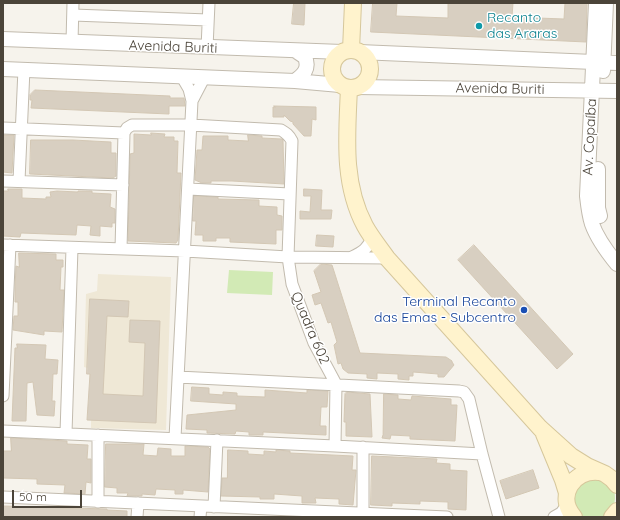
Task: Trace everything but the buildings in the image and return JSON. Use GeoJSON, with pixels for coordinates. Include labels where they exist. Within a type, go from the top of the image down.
{"type":"FeatureCollection","features":[{"type":"Feature","properties":{"kind":"main road"},"geometry":{"type":"LineString","coordinates":[[351,51],[353,3]]}},
{"type":"Feature","properties":{"kind":"main road"},"geometry":{"type":"LineString","coordinates":[[351,51],[364,55],[370,66],[370,73],[364,84],[349,87],[334,76],[332,65],[338,56],[351,51]]}},
{"type":"Feature","properties":{"kind":"main road"},"geometry":{"type":"LineString","coordinates":[[349,87],[347,157],[349,177],[358,210],[365,227],[387,258],[540,428],[571,456],[587,466],[607,475],[617,486]]}},
{"type":"Feature","properties":{"kind":"main road"},"geometry":{"type":"LineString","coordinates":[[540,428],[554,458],[569,508]]}},
{"type":"Feature","properties":{"kind":"main road"},"geometry":{"type":"LineString","coordinates":[[569,508],[570,486],[579,476],[586,472],[607,475]]}},
{"type":"Feature","properties":{"kind":"main road"},"geometry":{"type":"LineString","coordinates":[[612,517],[617,511]]}},
{"type":"Feature","properties":{"kind":"street"},"geometry":{"type":"LineString","coordinates":[[72,42],[74,3]]}},
{"type":"Feature","properties":{"kind":"street"},"geometry":{"type":"LineString","coordinates":[[207,48],[208,3]]}},
{"type":"Feature","properties":{"kind":"street","name":"Av. Copaíba"},"geometry":{"type":"LineString","coordinates":[[596,3],[605,62]]}},
{"type":"Feature","properties":{"kind":"street","name":"Av. Copaíba"},"geometry":{"type":"LineString","coordinates":[[606,3],[605,62],[597,91],[587,196],[592,225],[617,264]]}},
{"type":"Feature","properties":{"kind":"street"},"geometry":{"type":"LineString","coordinates":[[73,15],[208,20]]}},
{"type":"Feature","properties":{"kind":"street","name":"Avenida Buriti"},"geometry":{"type":"LineString","coordinates":[[3,39],[296,52],[351,51],[605,62]]}},
{"type":"Feature","properties":{"kind":"street"},"geometry":{"type":"LineString","coordinates":[[295,82],[304,74],[308,65],[305,58],[296,52]]}},
{"type":"Feature","properties":{"kind":"street","name":"Avenida Buriti"},"geometry":{"type":"LineString","coordinates":[[3,69],[295,82],[349,87],[617,91]]}},
{"type":"Feature","properties":{"kind":"street"},"geometry":{"type":"LineString","coordinates":[[19,181],[24,69]]}},
{"type":"Feature","properties":{"kind":"street"},"geometry":{"type":"LineString","coordinates":[[175,438],[192,101],[189,89],[182,77]]}},
{"type":"Feature","properties":{"kind":"street"},"geometry":{"type":"LineString","coordinates":[[192,101],[204,78]]}},
{"type":"Feature","properties":{"kind":"street","name":"Av. Copaíba"},"geometry":{"type":"LineString","coordinates":[[597,91],[598,208],[604,231],[617,250]]}},
{"type":"Feature","properties":{"kind":"street","name":"Quadra 602"},"geometry":{"type":"LineString","coordinates":[[124,133],[127,128],[132,125],[191,125],[281,130],[290,136],[292,141],[288,257],[292,284],[311,336],[336,384]]}},
{"type":"Feature","properties":{"kind":"street"},"geometry":{"type":"LineString","coordinates":[[3,128],[124,133],[121,250]]}},
{"type":"Feature","properties":{"kind":"street"},"geometry":{"type":"LineString","coordinates":[[3,181],[123,185]]}},
{"type":"Feature","properties":{"kind":"street"},"geometry":{"type":"LineString","coordinates":[[188,189],[290,194]]}},
{"type":"Feature","properties":{"kind":"street"},"geometry":{"type":"LineString","coordinates":[[352,257],[366,248],[370,243],[372,236]]}},
{"type":"Feature","properties":{"kind":"street"},"geometry":{"type":"LineString","coordinates":[[3,396],[6,245],[185,251],[288,257],[387,258]]}},
{"type":"Feature","properties":{"kind":"street"},"geometry":{"type":"LineString","coordinates":[[66,434],[72,248]]}},
{"type":"Feature","properties":{"kind":"street"},"geometry":{"type":"LineString","coordinates":[[178,377],[336,384],[464,392],[469,399],[499,517]]}},
{"type":"Feature","properties":{"kind":"street"},"geometry":{"type":"LineString","coordinates":[[335,446],[336,384]]}},
{"type":"Feature","properties":{"kind":"street"},"geometry":{"type":"LineString","coordinates":[[3,431],[363,447],[482,454]]}},
{"type":"Feature","properties":{"kind":"street"},"geometry":{"type":"LineString","coordinates":[[98,435],[98,502]]}},
{"type":"Feature","properties":{"kind":"street"},"geometry":{"type":"LineString","coordinates":[[214,507],[217,440]]}},
{"type":"Feature","properties":{"kind":"street"},"geometry":{"type":"LineString","coordinates":[[363,447],[363,513]]}},
{"type":"Feature","properties":{"kind":"street"},"geometry":{"type":"LineString","coordinates":[[3,497],[138,504],[201,512],[214,507],[263,513],[363,513],[447,517]]}},
{"type":"Feature","properties":{"kind":"street"},"geometry":{"type":"LineString","coordinates":[[137,517],[138,504]]}},
{"type":"Feature","properties":{"kind":"street"},"geometry":{"type":"LineString","coordinates":[[554,517],[569,508]]}},
{"type":"Feature","properties":{"kind":"shaded area"},"geometry":{"type":"Polygon","coordinates":[[[98,274],[171,277],[166,430],[91,428],[91,369],[84,367],[86,294],[97,291],[98,274]]]}},
{"type":"Feature","properties":{"kind":"green space"},"geometry":{"type":"Polygon","coordinates":[[[229,270],[273,272],[272,295],[227,293],[229,270]]]}},
{"type":"Feature","properties":{"kind":"green space"},"geometry":{"type":"Polygon","coordinates":[[[597,476],[614,490],[614,505],[605,517],[582,517],[573,506],[576,484],[597,476]]]}},
{"type":"Feature","properties":{"kind":"place","name":"Recanto das Araras"},"geometry":{"type":"Point","coordinates":[479,26]}},
{"type":"Feature","properties":{"kind":"place","name":"Terminal Recanto das Emas - Subcentro"},"geometry":{"type":"Point","coordinates":[524,310]}}]}
